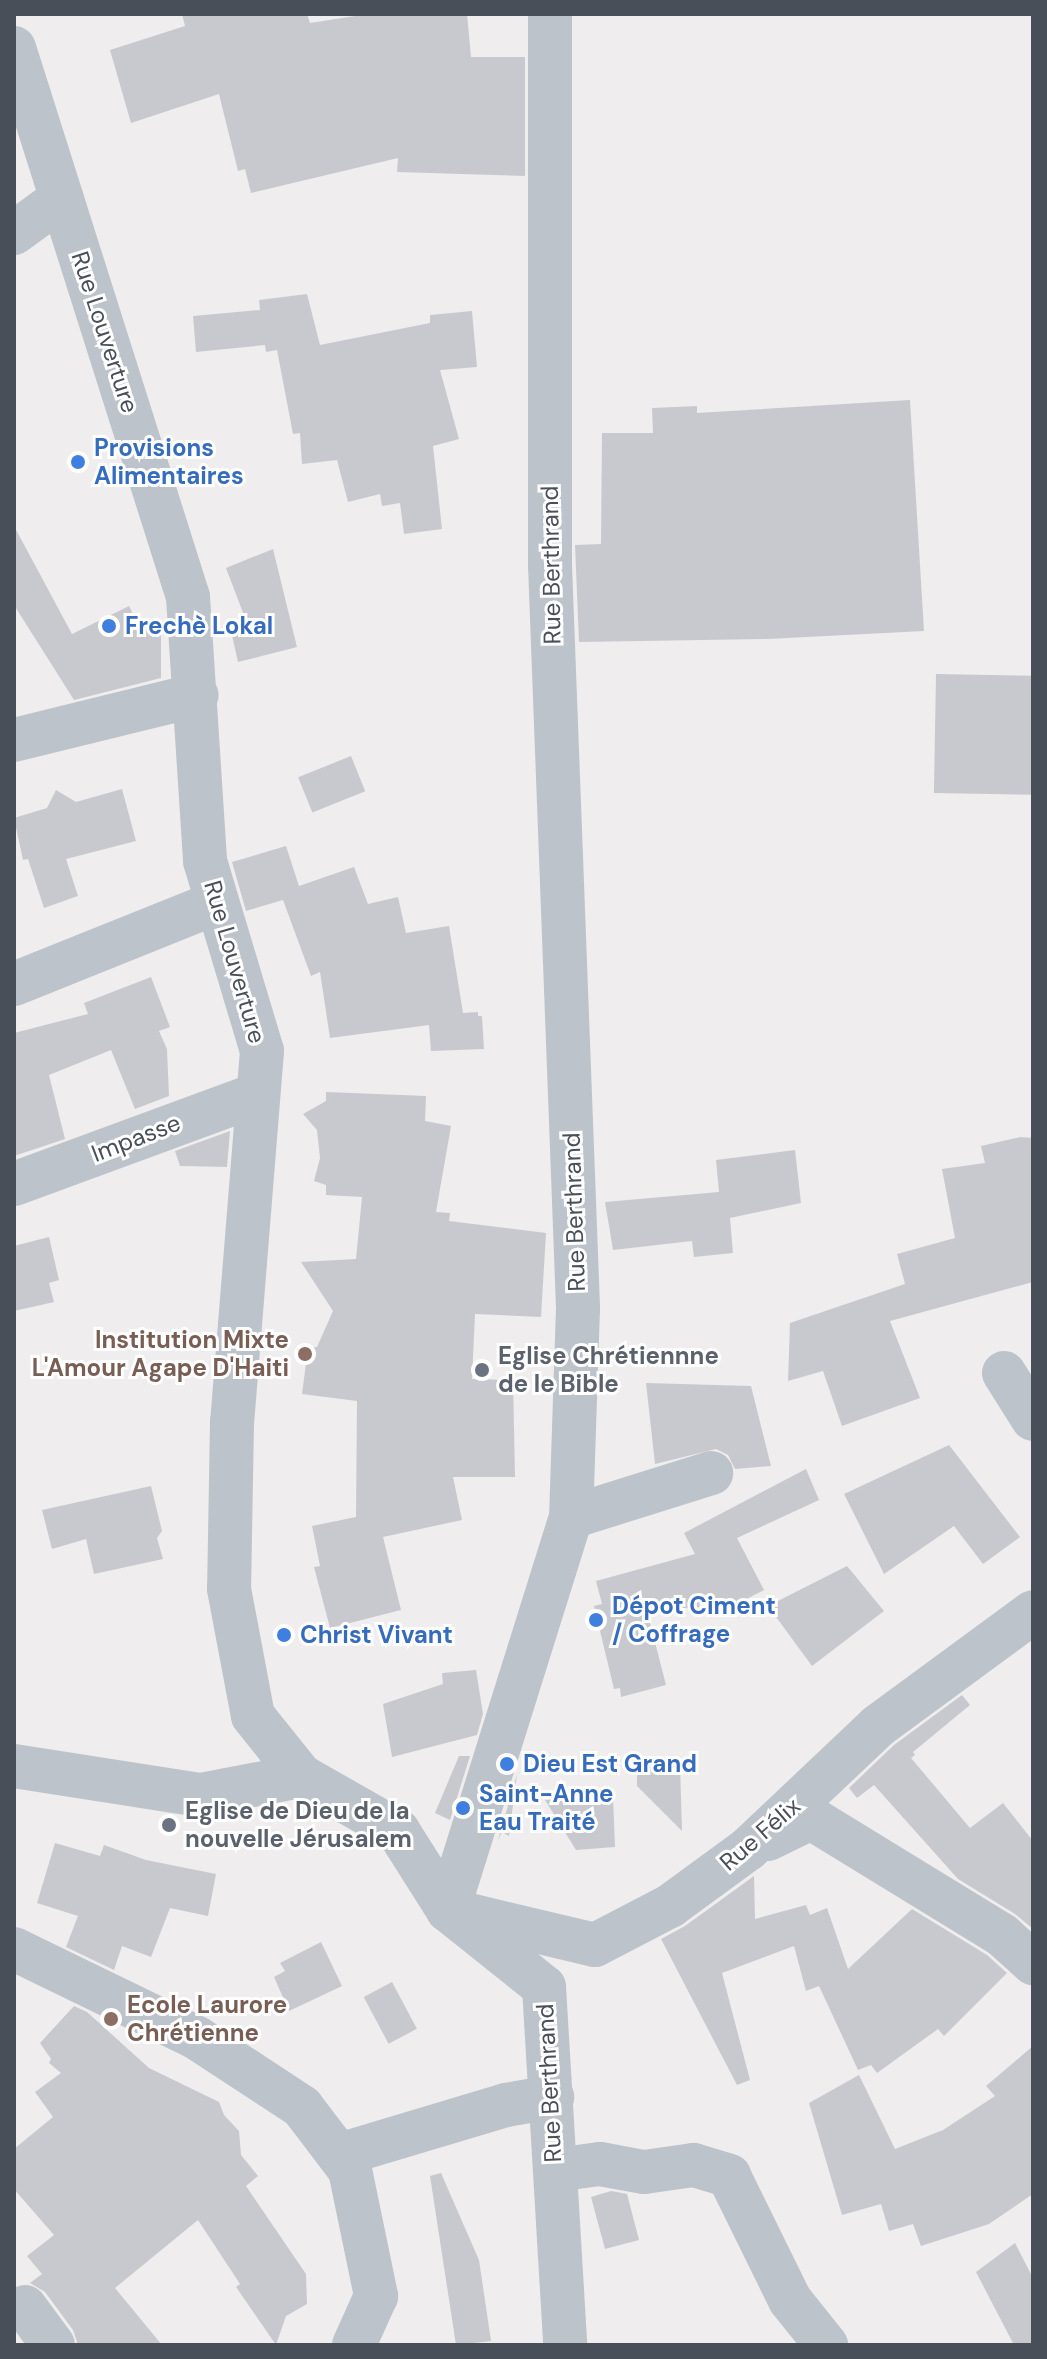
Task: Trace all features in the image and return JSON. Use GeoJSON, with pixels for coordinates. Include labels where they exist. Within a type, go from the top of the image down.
{"type":"FeatureCollection","features":[{"type":"Feature","properties":{"kind":"street","name":"Rue Berthrand"},"geometry":{"type":"LineString","coordinates":[[550,14],[550,565],[578,1308],[571,1517],[448,1910],[544,1987],[565,2345]]}},
{"type":"Feature","properties":{"kind":"street","name":"Rue Louverture"},"geometry":{"type":"LineString","coordinates":[[14,48],[188,597],[197,695],[205,861],[215,903],[262,1051],[232,1422],[229,1589],[253,1716],[301,1776],[398,1831],[448,1910]]}},
{"type":"Feature","properties":{"kind":"street"},"geometry":{"type":"LineString","coordinates":[[14,233],[62,198]]}},
{"type":"Feature","properties":{"kind":"street"},"geometry":{"type":"LineString","coordinates":[[14,740],[197,695]]}},
{"type":"Feature","properties":{"kind":"street"},"geometry":{"type":"LineString","coordinates":[[14,984],[215,903]]}},
{"type":"Feature","properties":{"kind":"street","name":"Impasse"},"geometry":{"type":"LineString","coordinates":[[14,1184],[258,1094]]}},
{"type":"Feature","properties":{"kind":"street"},"geometry":{"type":"LineString","coordinates":[[1004,1373],[1033,1419]]}},
{"type":"Feature","properties":{"kind":"street"},"geometry":{"type":"LineString","coordinates":[[571,1517],[711,1473]]}},
{"type":"Feature","properties":{"kind":"street","name":"Rue Félix"},"geometry":{"type":"LineString","coordinates":[[448,1910],[595,1945],[670,1906],[748,1849],[878,1726],[1033,1612]]}},
{"type":"Feature","properties":{"kind":"street"},"geometry":{"type":"LineString","coordinates":[[14,1766],[200,1795],[301,1776]]}},
{"type":"Feature","properties":{"kind":"street"},"geometry":{"type":"LineString","coordinates":[[748,1849],[811,1818],[1002,1935],[1031,1958]]}},
{"type":"Feature","properties":{"kind":"street"},"geometry":{"type":"LineString","coordinates":[[14,1949],[197,2038],[302,2107],[350,2170],[376,2296],[354,2345]]}},
{"type":"Feature","properties":{"kind":"street"},"geometry":{"type":"LineString","coordinates":[[339,2155],[506,2105],[552,2097]]}},
{"type":"Feature","properties":{"kind":"street"},"geometry":{"type":"LineString","coordinates":[[555,2170],[600,2164],[644,2172],[694,2165],[729,2176],[790,2300],[826,2345]]}},
{"type":"Feature","properties":{"kind":"street"},"geometry":{"type":"LineString","coordinates":[[25,2307],[53,2345]]}},
{"type":"Feature","properties":{"kind":"building"},"geometry":{"type":"Polygon","coordinates":[[[182,14],[307,14],[310,23],[368,14],[467,14],[471,57],[525,57],[525,176],[397,172],[398,158],[251,193],[245,169],[238,171],[219,94],[131,123],[110,50],[185,26],[182,14]]]}},
{"type":"Feature","properties":{"kind":"building"},"geometry":{"type":"Polygon","coordinates":[[[307,294],[320,345],[430,323],[430,315],[472,311],[477,367],[440,370],[459,439],[433,446],[442,529],[404,534],[400,503],[382,506],[380,494],[348,502],[337,460],[302,464],[300,433],[293,434],[277,350],[266,352],[265,345],[196,352],[193,316],[260,310],[259,300],[307,294]]]}},
{"type":"Feature","properties":{"kind":"building"},"geometry":{"type":"Polygon","coordinates":[[[910,400],[924,631],[768,639],[579,642],[575,545],[601,544],[602,433],[653,433],[652,408],[697,406],[697,413],[910,400]]]}},
{"type":"Feature","properties":{"kind":"building"},"geometry":{"type":"Polygon","coordinates":[[[14,526],[72,634],[129,606],[135,618],[161,622],[161,678],[74,700],[14,605],[14,526]]]}},
{"type":"Feature","properties":{"kind":"building"},"geometry":{"type":"Polygon","coordinates":[[[273,549],[297,647],[238,662],[229,622],[245,618],[226,568],[273,549]]]}},
{"type":"Feature","properties":{"kind":"building"},"geometry":{"type":"Polygon","coordinates":[[[936,674],[1033,676],[1031,795],[934,793],[936,674]]]}},
{"type":"Feature","properties":{"kind":"building"},"geometry":{"type":"Polygon","coordinates":[[[351,756],[365,791],[312,813],[298,777],[351,756]]]}},
{"type":"Feature","properties":{"kind":"building"},"geometry":{"type":"Polygon","coordinates":[[[122,789],[136,841],[66,859],[78,896],[44,908],[28,859],[23,860],[14,818],[47,808],[56,790],[76,802],[122,789]]]}},
{"type":"Feature","properties":{"kind":"building"},"geometry":{"type":"Polygon","coordinates":[[[286,846],[299,886],[354,867],[368,904],[398,897],[406,933],[449,926],[463,1013],[478,1012],[478,1016],[482,1016],[484,1049],[431,1051],[429,1025],[330,1038],[320,972],[311,976],[283,900],[246,911],[232,862],[286,846]]]}},
{"type":"Feature","properties":{"kind":"building"},"geometry":{"type":"Polygon","coordinates":[[[151,977],[170,1027],[159,1031],[167,1049],[169,1096],[135,1109],[111,1050],[49,1075],[65,1139],[14,1156],[14,1033],[88,1014],[84,1003],[151,977]]]}},
{"type":"Feature","properties":{"kind":"building"},"geometry":{"type":"Polygon","coordinates":[[[326,1092],[426,1096],[425,1121],[451,1126],[436,1212],[450,1213],[449,1221],[546,1233],[541,1317],[475,1314],[472,1379],[513,1380],[515,1477],[453,1477],[462,1520],[383,1537],[401,1610],[330,1628],[314,1567],[320,1566],[312,1526],[356,1517],[357,1401],[302,1394],[308,1348],[317,1347],[333,1311],[301,1262],[356,1259],[362,1197],[326,1195],[326,1185],[314,1181],[320,1158],[317,1130],[303,1114],[326,1101],[326,1092]]]}},
{"type":"Feature","properties":{"kind":"building"},"geometry":{"type":"Polygon","coordinates":[[[230,1131],[227,1167],[180,1166],[175,1151],[230,1131]]]}},
{"type":"Feature","properties":{"kind":"building"},"geometry":{"type":"Polygon","coordinates":[[[1020,1137],[1033,1138],[1033,1282],[890,1321],[920,1398],[842,1426],[823,1371],[788,1381],[790,1323],[905,1284],[897,1254],[955,1238],[942,1169],[985,1163],[981,1146],[1020,1137]]]}},
{"type":"Feature","properties":{"kind":"building"},"geometry":{"type":"Polygon","coordinates":[[[795,1150],[801,1203],[730,1218],[733,1253],[694,1257],[692,1241],[613,1250],[605,1202],[719,1192],[716,1160],[795,1150]]]}},
{"type":"Feature","properties":{"kind":"building"},"geometry":{"type":"Polygon","coordinates":[[[49,1237],[59,1280],[49,1283],[54,1302],[14,1311],[14,1246],[49,1237]]]}},
{"type":"Feature","properties":{"kind":"building"},"geometry":{"type":"Polygon","coordinates":[[[646,1383],[751,1386],[771,1466],[735,1469],[728,1455],[716,1449],[655,1464],[646,1383]]]}},
{"type":"Feature","properties":{"kind":"building"},"geometry":{"type":"Polygon","coordinates":[[[949,1445],[1020,1537],[983,1564],[954,1526],[884,1574],[844,1494],[949,1445]]]}},
{"type":"Feature","properties":{"kind":"building"},"geometry":{"type":"Polygon","coordinates":[[[806,1469],[819,1500],[737,1538],[764,1590],[720,1613],[717,1606],[647,1611],[666,1685],[621,1697],[620,1688],[614,1689],[594,1606],[602,1604],[596,1581],[695,1554],[684,1533],[806,1469]]]}},
{"type":"Feature","properties":{"kind":"building"},"geometry":{"type":"Polygon","coordinates":[[[151,1486],[162,1531],[157,1538],[163,1559],[94,1574],[86,1539],[52,1549],[42,1510],[151,1486]]]}},
{"type":"Feature","properties":{"kind":"building"},"geometry":{"type":"Polygon","coordinates":[[[847,1566],[884,1611],[812,1666],[768,1606],[847,1566]]]}},
{"type":"Feature","properties":{"kind":"building"},"geometry":{"type":"Polygon","coordinates":[[[476,1670],[483,1714],[477,1735],[392,1757],[383,1704],[443,1684],[442,1673],[476,1670]]]}},
{"type":"Feature","properties":{"kind":"building"},"geometry":{"type":"Polygon","coordinates":[[[962,1695],[970,1705],[913,1752],[915,1755],[911,1758],[970,1828],[1003,1803],[1033,1841],[1033,1929],[1015,1914],[958,1879],[874,1785],[857,1798],[849,1788],[894,1745],[962,1695]]]}},
{"type":"Feature","properties":{"kind":"building"},"geometry":{"type":"Polygon","coordinates":[[[459,1756],[470,1756],[450,1820],[435,1813],[459,1756]]]}},
{"type":"Feature","properties":{"kind":"building"},"geometry":{"type":"Polygon","coordinates":[[[637,1763],[680,1764],[682,1831],[637,1786],[637,1763]]]}},
{"type":"Feature","properties":{"kind":"building"},"geometry":{"type":"Polygon","coordinates":[[[517,1774],[509,1836],[502,1832],[498,1840],[517,1774]]]}},
{"type":"Feature","properties":{"kind":"building"},"geometry":{"type":"Polygon","coordinates":[[[613,1796],[615,1847],[576,1850],[545,1800],[613,1796]]]}},
{"type":"Feature","properties":{"kind":"building"},"geometry":{"type":"Polygon","coordinates":[[[55,1843],[100,1856],[104,1845],[146,1860],[216,1874],[208,1916],[170,1908],[151,1957],[122,1946],[114,1970],[66,1947],[78,1916],[37,1903],[55,1843]]]}},
{"type":"Feature","properties":{"kind":"building"},"geometry":{"type":"Polygon","coordinates":[[[754,1876],[755,1919],[806,1905],[810,1915],[827,1908],[848,1969],[912,1909],[987,1955],[1007,1973],[944,2036],[938,2029],[877,2073],[871,2065],[858,2070],[819,1986],[806,1991],[794,1946],[722,1973],[750,2080],[737,2085],[661,1939],[685,1926],[754,1876]]]}},
{"type":"Feature","properties":{"kind":"building"},"geometry":{"type":"Polygon","coordinates":[[[321,1942],[342,1986],[289,2011],[274,1977],[285,1971],[280,1963],[321,1942]]]}},
{"type":"Feature","properties":{"kind":"building"},"geometry":{"type":"Polygon","coordinates":[[[392,1982],[417,2029],[389,2044],[364,1997],[392,1982]]]}},
{"type":"Feature","properties":{"kind":"building"},"geometry":{"type":"Polygon","coordinates":[[[74,2006],[87,2012],[149,2068],[219,2102],[224,2115],[239,2131],[241,2155],[258,2176],[246,2186],[306,2274],[307,2304],[286,2316],[276,2345],[236,2287],[240,2284],[198,2220],[115,2288],[162,2345],[78,2345],[73,2330],[45,2292],[30,2283],[42,2274],[27,2256],[54,2235],[14,2189],[14,2149],[53,2117],[35,2092],[61,2073],[49,2063],[51,2059],[40,2043],[74,2006]]]}},
{"type":"Feature","properties":{"kind":"building"},"geometry":{"type":"Polygon","coordinates":[[[1033,2046],[1033,2194],[989,2224],[921,2246],[913,2224],[889,2231],[881,2204],[842,2215],[809,2103],[859,2075],[895,2149],[943,2130],[995,2096],[986,2086],[1033,2046]]]}},
{"type":"Feature","properties":{"kind":"building"},"geometry":{"type":"Polygon","coordinates":[[[441,2173],[479,2260],[491,2341],[456,2345],[430,2176],[441,2173]]]}},
{"type":"Feature","properties":{"kind":"building"},"geometry":{"type":"Polygon","coordinates":[[[611,2191],[627,2194],[639,2240],[605,2249],[591,2197],[611,2191]]]}},
{"type":"Feature","properties":{"kind":"building"},"geometry":{"type":"Polygon","coordinates":[[[1015,2243],[1033,2278],[1033,2345],[1014,2345],[976,2272],[1015,2243]]]}},
{"type":"Feature","properties":{"kind":"place","name":"Provisions Alimentaires"},"geometry":{"type":"Point","coordinates":[78,462]}},
{"type":"Feature","properties":{"kind":"place","name":"Frechè Lokal"},"geometry":{"type":"Point","coordinates":[109,626]}},
{"type":"Feature","properties":{"kind":"place","name":"Institution Mixte L'Amour Agape D'Haiti"},"geometry":{"type":"Point","coordinates":[305,1354]}},
{"type":"Feature","properties":{"kind":"place","name":"Eglise Chrétiennne de le Bible"},"geometry":{"type":"Point","coordinates":[482,1370]}},
{"type":"Feature","properties":{"kind":"place","name":"Dépot Ciment / Coffrage"},"geometry":{"type":"Point","coordinates":[596,1620]}},
{"type":"Feature","properties":{"kind":"place","name":"Christ Vivant"},"geometry":{"type":"Point","coordinates":[284,1635]}},
{"type":"Feature","properties":{"kind":"place","name":"Dieu Est Grand"},"geometry":{"type":"Point","coordinates":[507,1764]}},
{"type":"Feature","properties":{"kind":"place","name":"Saint-Anne Eau Traité"},"geometry":{"type":"Point","coordinates":[463,1808]}},
{"type":"Feature","properties":{"kind":"place","name":"Eglise de Dieu de la nouvelle Jérusalem"},"geometry":{"type":"Point","coordinates":[169,1825]}},
{"type":"Feature","properties":{"kind":"place","name":"Ecole Laurore Chrétienne"},"geometry":{"type":"Point","coordinates":[111,2019]}}]}
